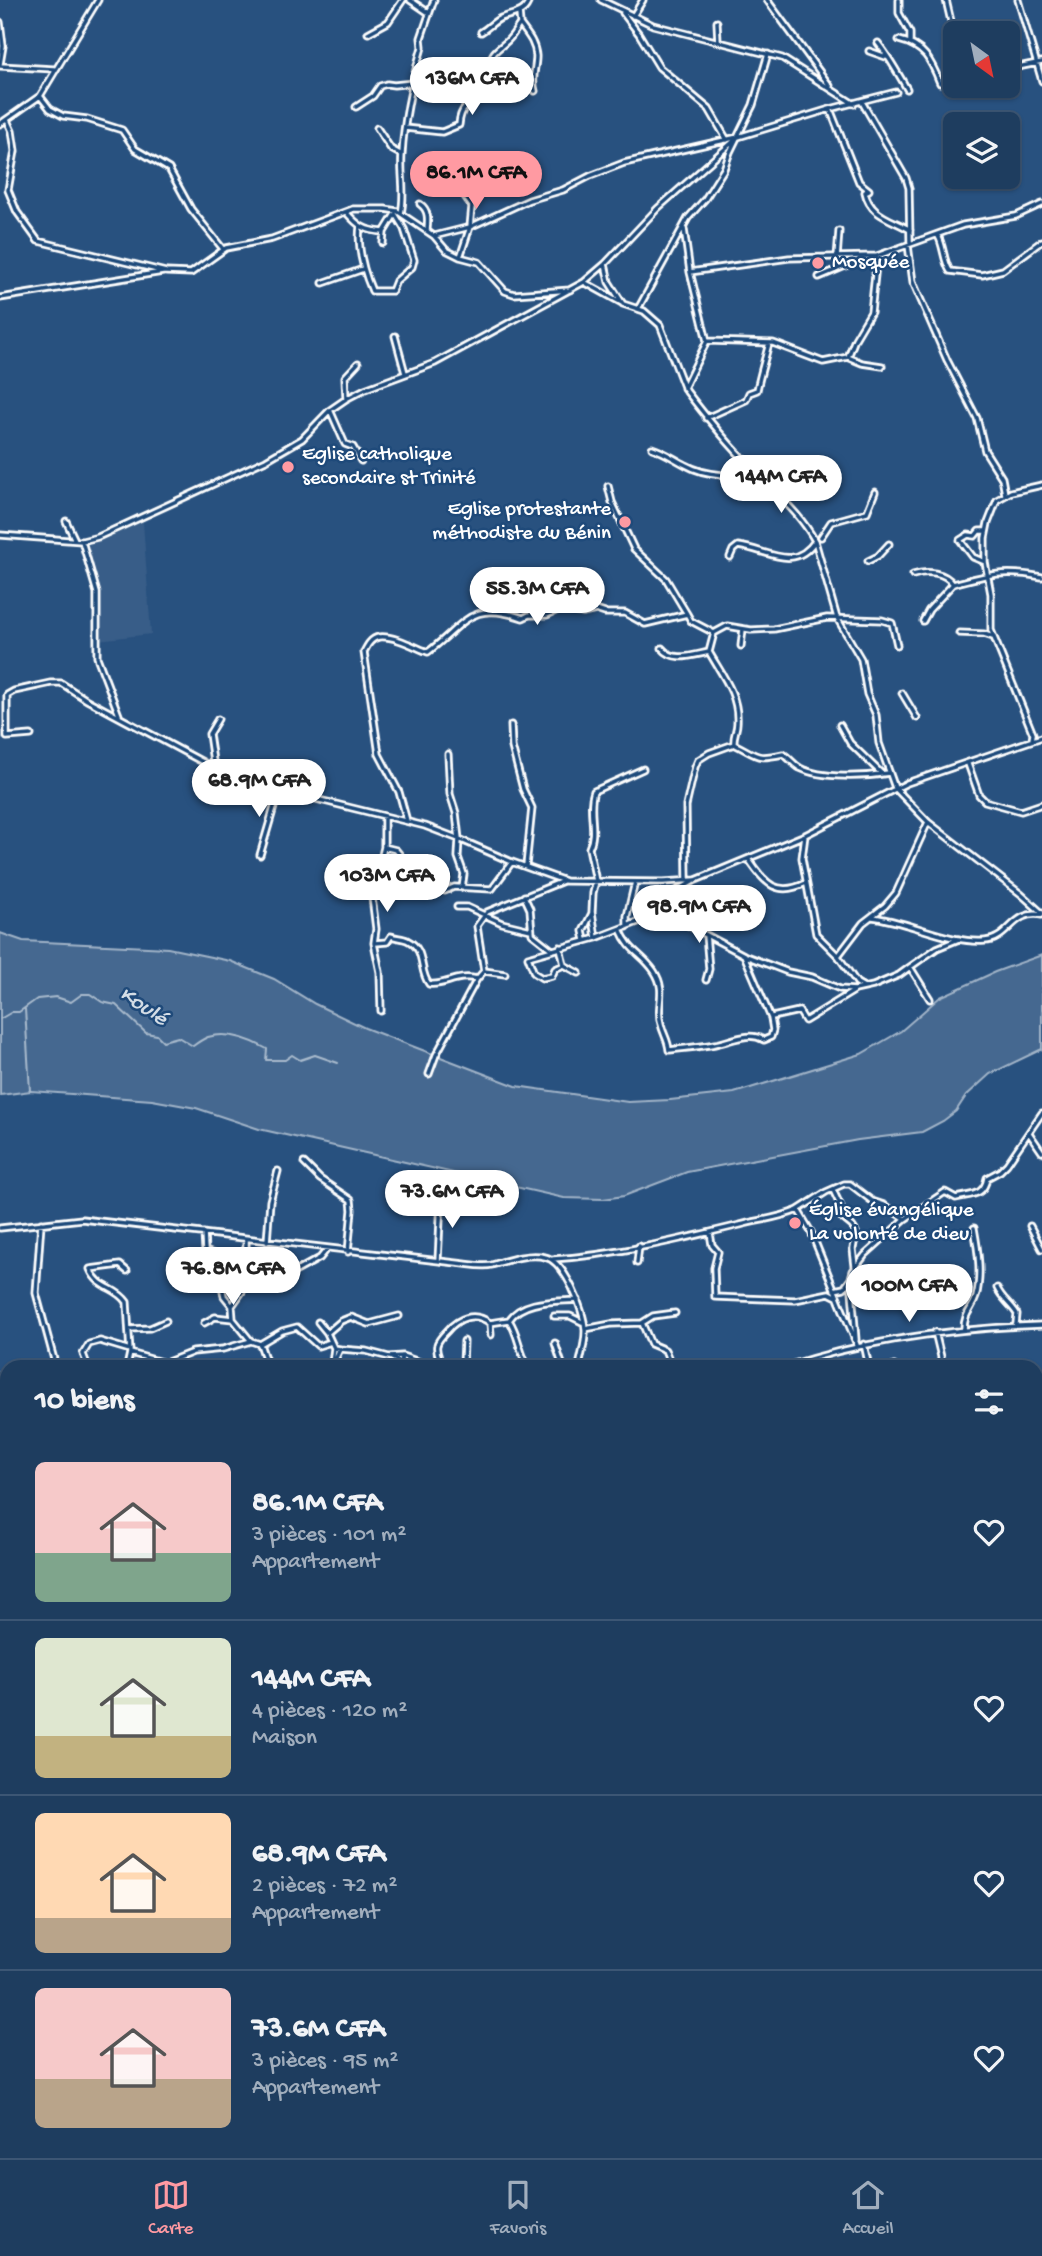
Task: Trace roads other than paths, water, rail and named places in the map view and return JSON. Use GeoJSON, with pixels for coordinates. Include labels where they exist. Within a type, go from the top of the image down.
{"type":"FeatureCollection","features":[{"type":"Feature","properties":{"kind":"street"},"geometry":{"type":"LineString","coordinates":[[0,124],[40,96],[98,0]]}},
{"type":"Feature","properties":{"kind":"street"},"geometry":{"type":"LineString","coordinates":[[368,33],[388,22],[403,0]]}},
{"type":"Feature","properties":{"kind":"street"},"geometry":{"type":"LineString","coordinates":[[410,0],[429,13]]}},
{"type":"Feature","properties":{"kind":"street"},"geometry":{"type":"LineString","coordinates":[[383,243],[384,232],[398,213],[404,192],[402,155],[412,83],[434,0]]}},
{"type":"Feature","properties":{"kind":"street"},"geometry":{"type":"LineString","coordinates":[[481,32],[500,19],[519,13],[526,8],[529,0]]}},
{"type":"Feature","properties":{"kind":"street"},"geometry":{"type":"LineString","coordinates":[[601,0],[653,25],[782,58],[854,104]]}},
{"type":"Feature","properties":{"kind":"street"},"geometry":{"type":"LineString","coordinates":[[633,16],[643,0]]}},
{"type":"Feature","properties":{"kind":"street"},"geometry":{"type":"LineString","coordinates":[[767,0],[831,88]]}},
{"type":"Feature","properties":{"kind":"street"},"geometry":{"type":"LineString","coordinates":[[899,0],[899,13],[911,33],[910,42]]}},
{"type":"Feature","properties":{"kind":"street"},"geometry":{"type":"LineString","coordinates":[[946,0],[951,21]]}},
{"type":"Feature","properties":{"kind":"street"},"geometry":{"type":"LineString","coordinates":[[1018,0],[1040,62],[1042,81]]}},
{"type":"Feature","properties":{"kind":"street"},"geometry":{"type":"LineString","coordinates":[[621,11],[659,67],[709,108],[727,140]]}},
{"type":"Feature","properties":{"kind":"street"},"geometry":{"type":"LineString","coordinates":[[519,13],[520,24],[529,35],[536,56],[532,79],[535,91]]}},
{"type":"Feature","properties":{"kind":"street"},"geometry":{"type":"LineString","coordinates":[[0,22],[0,65],[54,69]]}},
{"type":"Feature","properties":{"kind":"street"},"geometry":{"type":"LineString","coordinates":[[717,22],[718,41]]}},
{"type":"Feature","properties":{"kind":"street"},"geometry":{"type":"LineString","coordinates":[[405,128],[442,132],[459,125],[464,106],[489,93],[495,85],[495,74],[491,65],[496,49],[509,40],[520,24]]}},
{"type":"Feature","properties":{"kind":"street"},"geometry":{"type":"LineString","coordinates":[[900,40],[910,42],[923,51],[940,83],[943,82]]}},
{"type":"Feature","properties":{"kind":"street"},"geometry":{"type":"LineString","coordinates":[[878,43],[886,57]]}},
{"type":"Feature","properties":{"kind":"street"},"geometry":{"type":"LineString","coordinates":[[869,51],[892,61],[907,89]]}},
{"type":"Feature","properties":{"kind":"street"},"geometry":{"type":"LineString","coordinates":[[638,309],[688,218],[705,199],[724,169],[752,105],[768,54]]}},
{"type":"Feature","properties":{"kind":"street"},"geometry":{"type":"LineString","coordinates":[[1020,66],[1040,62]]}},
{"type":"Feature","properties":{"kind":"street"},"geometry":{"type":"LineString","coordinates":[[356,107],[373,96],[380,86],[412,83]]}},
{"type":"Feature","properties":{"kind":"street"},"geometry":{"type":"LineString","coordinates":[[434,236],[470,227],[529,200],[563,190],[611,167],[727,140],[896,92]]}},
{"type":"Feature","properties":{"kind":"street"},"geometry":{"type":"LineString","coordinates":[[40,96],[50,109],[63,116],[87,119],[122,130],[135,149],[169,169],[191,209],[223,249]]}},
{"type":"Feature","properties":{"kind":"street"},"geometry":{"type":"LineString","coordinates":[[862,102],[906,178],[909,188],[909,243],[913,282],[947,360],[977,418],[985,451],[1002,478],[1005,494]]}},
{"type":"Feature","properties":{"kind":"street"},"geometry":{"type":"LineString","coordinates":[[830,109],[859,182],[869,190],[865,192],[866,198],[884,219],[898,222],[910,230]]}},
{"type":"Feature","properties":{"kind":"street"},"geometry":{"type":"LineString","coordinates":[[6,120],[12,131],[15,152],[8,191],[34,239],[43,244],[166,272],[191,273],[223,249],[272,239],[346,212],[370,208],[398,213],[428,230],[446,250],[479,262],[497,283],[510,293],[570,290]]}},
{"type":"Feature","properties":{"kind":"street"},"geometry":{"type":"LineString","coordinates":[[377,128],[391,149],[402,155]]}},
{"type":"Feature","properties":{"kind":"street"},"geometry":{"type":"LineString","coordinates":[[0,535],[82,541],[97,537],[266,460],[302,439],[330,410],[365,388],[435,363],[584,282],[605,264],[657,208],[738,137]]}},
{"type":"Feature","properties":{"kind":"street"},"geometry":{"type":"LineString","coordinates":[[430,188],[457,185],[472,206],[470,227],[460,257]]}},
{"type":"Feature","properties":{"kind":"street"},"geometry":{"type":"LineString","coordinates":[[420,204],[428,215],[428,230]]}},
{"type":"Feature","properties":{"kind":"street"},"geometry":{"type":"LineString","coordinates":[[929,239],[963,225],[1016,216],[1042,204]]}},
{"type":"Feature","properties":{"kind":"street"},"geometry":{"type":"LineString","coordinates":[[346,212],[369,232],[384,232]]}},
{"type":"Feature","properties":{"kind":"street"},"geometry":{"type":"LineString","coordinates":[[359,226],[358,240],[362,250],[363,269],[372,291],[392,290],[396,281],[413,264],[398,213]]}},
{"type":"Feature","properties":{"kind":"street"},"geometry":{"type":"LineString","coordinates":[[684,229],[690,272],[707,341],[684,388]]}},
{"type":"Feature","properties":{"kind":"street"},"geometry":{"type":"LineString","coordinates":[[837,258],[839,232]]}},
{"type":"Feature","properties":{"kind":"street"},"geometry":{"type":"LineString","coordinates":[[690,272],[789,258],[877,256],[939,235],[944,262],[950,271],[982,275],[1010,267],[1042,241]]}},
{"type":"Feature","properties":{"kind":"street"},"geometry":{"type":"LineString","coordinates":[[848,358],[855,339],[871,312],[877,256]]}},
{"type":"Feature","properties":{"kind":"street"},"geometry":{"type":"LineString","coordinates":[[819,277],[866,257]]}},
{"type":"Feature","properties":{"kind":"street"},"geometry":{"type":"LineString","coordinates":[[605,264],[609,282],[623,304]]}},
{"type":"Feature","properties":{"kind":"street"},"geometry":{"type":"LineString","coordinates":[[323,283],[363,269]]}},
{"type":"Feature","properties":{"kind":"street"},"geometry":{"type":"LineString","coordinates":[[0,298],[166,272]]}},
{"type":"Feature","properties":{"kind":"street"},"geometry":{"type":"LineString","coordinates":[[584,282],[623,304],[645,311],[657,321],[684,388],[706,418],[788,503],[809,529],[815,541],[837,618],[861,659],[867,694],[876,715],[879,743],[895,788],[928,822],[1021,894],[1042,914]]}},
{"type":"Feature","properties":{"kind":"street"},"geometry":{"type":"LineString","coordinates":[[395,336],[405,373]]}},
{"type":"Feature","properties":{"kind":"street"},"geometry":{"type":"LineString","coordinates":[[707,341],[769,343],[823,362],[848,358],[882,366]]}},
{"type":"Feature","properties":{"kind":"street"},"geometry":{"type":"LineString","coordinates":[[706,418],[746,400],[749,393],[757,390],[758,377],[762,373],[769,343]]}},
{"type":"Feature","properties":{"kind":"street"},"geometry":{"type":"LineString","coordinates":[[346,399],[345,377],[358,363]]}},
{"type":"Feature","properties":{"kind":"street"},"geometry":{"type":"LineString","coordinates":[[330,410],[345,444],[353,447],[361,461]]}},
{"type":"Feature","properties":{"kind":"street"},"geometry":{"type":"LineString","coordinates":[[652,448],[666,452],[696,469],[721,475],[758,474]]}},
{"type":"Feature","properties":{"kind":"street"},"geometry":{"type":"LineString","coordinates":[[1032,740],[1033,734],[993,637],[985,562],[986,531],[997,500],[1005,494],[1042,485]]}},
{"type":"Feature","properties":{"kind":"street"},"geometry":{"type":"LineString","coordinates":[[608,486],[612,502],[634,549],[666,579],[691,621],[714,633]]}},
{"type":"Feature","properties":{"kind":"street"},"geometry":{"type":"LineString","coordinates":[[821,537],[831,522],[867,512],[875,492]]}},
{"type":"Feature","properties":{"kind":"street"},"geometry":{"type":"LineString","coordinates":[[66,521],[75,540]]}},
{"type":"Feature","properties":{"kind":"street"},"geometry":{"type":"LineString","coordinates":[[985,562],[973,557],[961,544],[961,540],[968,535],[975,536],[979,531],[986,531]]}},
{"type":"Feature","properties":{"kind":"street"},"geometry":{"type":"LineString","coordinates":[[82,541],[97,593],[97,657],[120,716]]}},
{"type":"Feature","properties":{"kind":"street"},"geometry":{"type":"LineString","coordinates":[[730,556],[738,546],[778,556],[796,557],[808,550],[815,541]]}},
{"type":"Feature","properties":{"kind":"street"},"geometry":{"type":"LineString","coordinates":[[868,561],[878,556],[889,544]]}},
{"type":"Feature","properties":{"kind":"street"},"geometry":{"type":"LineString","coordinates":[[913,575],[923,572],[942,574],[953,584]]}},
{"type":"Feature","properties":{"kind":"street"},"geometry":{"type":"LineString","coordinates":[[923,621],[929,610],[953,584],[988,575],[1016,572],[1042,578]]}},
{"type":"Feature","properties":{"kind":"street"},"geometry":{"type":"LineString","coordinates":[[407,821],[399,792],[379,754],[364,652],[371,641],[379,637],[404,642],[428,652],[452,630],[479,612],[500,610],[523,618],[529,615],[547,615],[560,609],[583,614],[596,610],[625,613],[645,624],[687,614]]}},
{"type":"Feature","properties":{"kind":"street"},"geometry":{"type":"LineString","coordinates":[[734,744],[737,724],[733,691],[709,652],[714,633],[727,626],[774,629],[837,618],[891,621],[897,645]]}},
{"type":"Feature","properties":{"kind":"street"},"geometry":{"type":"LineString","coordinates":[[741,646],[743,629]]}},
{"type":"Feature","properties":{"kind":"street"},"geometry":{"type":"LineString","coordinates":[[959,633],[993,637]]}},
{"type":"Feature","properties":{"kind":"street"},"geometry":{"type":"LineString","coordinates":[[662,648],[669,656],[676,657],[709,652]]}},
{"type":"Feature","properties":{"kind":"street"},"geometry":{"type":"LineString","coordinates":[[0,696],[61,683],[87,700],[214,768],[279,790],[407,821],[565,881],[696,880]]}},
{"type":"Feature","properties":{"kind":"street"},"geometry":{"type":"LineString","coordinates":[[902,693],[917,718]]}},
{"type":"Feature","properties":{"kind":"street"},"geometry":{"type":"LineString","coordinates":[[7,695],[7,737],[30,735]]}},
{"type":"Feature","properties":{"kind":"street"},"geometry":{"type":"LineString","coordinates":[[214,768],[208,740],[211,728],[218,719]]}},
{"type":"Feature","properties":{"kind":"street"},"geometry":{"type":"LineString","coordinates":[[0,730],[5,724]]}},
{"type":"Feature","properties":{"kind":"street"},"geometry":{"type":"LineString","coordinates":[[511,725],[512,747],[523,789],[532,808],[526,867]]}},
{"type":"Feature","properties":{"kind":"street"},"geometry":{"type":"LineString","coordinates":[[840,725],[850,743],[882,774]]}},
{"type":"Feature","properties":{"kind":"street"},"geometry":{"type":"LineString","coordinates":[[564,965],[555,969],[552,976],[546,979],[534,973],[528,957],[627,927],[650,916],[675,892],[696,880],[804,835],[895,788],[1042,737]]}},
{"type":"Feature","properties":{"kind":"street"},"geometry":{"type":"LineString","coordinates":[[734,744],[751,755],[764,759],[783,754],[802,769],[813,771],[850,776],[889,772]]}},
{"type":"Feature","properties":{"kind":"street"},"geometry":{"type":"LineString","coordinates":[[687,881],[686,806],[695,767],[698,760],[709,753],[734,744]]}},
{"type":"Feature","properties":{"kind":"street"},"geometry":{"type":"LineString","coordinates":[[447,754],[450,794],[456,813],[459,839],[458,857],[464,874],[462,888]]}},
{"type":"Feature","properties":{"kind":"street"},"geometry":{"type":"LineString","coordinates":[[968,764],[979,795],[985,801],[1021,811],[1042,804]]}},
{"type":"Feature","properties":{"kind":"street"},"geometry":{"type":"LineString","coordinates":[[596,938],[592,912],[596,881],[589,848],[594,841],[594,791],[643,769]]}},
{"type":"Feature","properties":{"kind":"street"},"geometry":{"type":"LineString","coordinates":[[260,855],[279,790]]}},
{"type":"Feature","properties":{"kind":"street"},"geometry":{"type":"LineString","coordinates":[[381,1011],[372,897],[384,847],[384,816]]}},
{"type":"Feature","properties":{"kind":"street"},"geometry":{"type":"LineString","coordinates":[[838,956],[863,923],[896,893],[928,822]]}},
{"type":"Feature","properties":{"kind":"street"},"geometry":{"type":"LineString","coordinates":[[804,835],[802,858],[816,934],[838,956],[857,983],[864,987]]}},
{"type":"Feature","properties":{"kind":"street"},"geometry":{"type":"LineString","coordinates":[[384,847],[401,853],[417,876],[436,878],[441,890],[447,891],[452,888],[492,890],[512,862]]}},
{"type":"Feature","properties":{"kind":"street"},"geometry":{"type":"LineString","coordinates":[[749,860],[759,875],[780,889],[787,890],[806,883]]}},
{"type":"Feature","properties":{"kind":"street"},"geometry":{"type":"LineString","coordinates":[[484,971],[477,926],[484,915],[565,881]]}},
{"type":"Feature","properties":{"kind":"street"},"geometry":{"type":"LineString","coordinates":[[627,927],[635,882]]}},
{"type":"Feature","properties":{"kind":"street"},"geometry":{"type":"LineString","coordinates":[[524,896],[530,909],[531,930],[536,938],[551,949]]}},
{"type":"Feature","properties":{"kind":"street"},"geometry":{"type":"LineString","coordinates":[[663,903],[664,910],[669,915],[744,955],[840,989],[864,987],[900,975],[937,948],[959,939]]}},
{"type":"Feature","properties":{"kind":"street"},"geometry":{"type":"LineString","coordinates":[[457,907],[467,906],[502,923],[531,930]]}},
{"type":"Feature","properties":{"kind":"street"},"geometry":{"type":"LineString","coordinates":[[585,940],[583,931],[592,912]]}},
{"type":"Feature","properties":{"kind":"street"},"geometry":{"type":"LineString","coordinates":[[872,917],[959,939],[992,940],[1015,921],[1025,916],[1042,914]]}},
{"type":"Feature","properties":{"kind":"street"},"geometry":{"type":"LineString","coordinates":[[620,929],[628,947],[650,967],[659,981],[662,993],[660,1023],[668,1038],[669,1050],[716,1044],[749,1036],[767,1040],[773,1033],[771,1018],[744,955]]}},
{"type":"Feature","properties":{"kind":"street"},"geometry":{"type":"LineString","coordinates":[[706,935],[709,969],[706,980]]}},
{"type":"Feature","properties":{"kind":"street"},"geometry":{"type":"LineString","coordinates":[[374,943],[387,942],[391,936],[409,941],[422,955],[425,980],[429,984],[437,985],[459,977],[477,979]]}},
{"type":"Feature","properties":{"kind":"street"},"geometry":{"type":"LineString","coordinates":[[560,946],[564,965],[579,974]]}},
{"type":"Feature","properties":{"kind":"street"},"geometry":{"type":"LineString","coordinates":[[910,967],[930,999]]}},
{"type":"Feature","properties":{"kind":"street"},"geometry":{"type":"LineString","coordinates":[[484,971],[505,974]]}},
{"type":"Feature","properties":{"kind":"street"},"geometry":{"type":"LineString","coordinates":[[429,1074],[436,1055],[477,979],[484,971]]}},
{"type":"Feature","properties":{"kind":"street"},"geometry":{"type":"LineString","coordinates":[[771,1018],[800,1011],[805,1021],[855,989]]}},
{"type":"Feature","properties":{"kind":"street"},"geometry":{"type":"LineString","coordinates":[[710,1233],[712,1245],[718,1252],[714,1268],[715,1297],[795,1300],[844,1288],[865,1255],[905,1219],[945,1192],[956,1198],[982,1191],[987,1178],[1007,1164],[1042,1113]]}},
{"type":"Feature","properties":{"kind":"street"},"geometry":{"type":"LineString","coordinates":[[1029,1133],[1042,1152]]}},
{"type":"Feature","properties":{"kind":"street"},"geometry":{"type":"LineString","coordinates":[[304,1163],[320,1179],[351,1200],[348,1252]]}},
{"type":"Feature","properties":{"kind":"street"},"geometry":{"type":"LineString","coordinates":[[267,1242],[270,1201],[278,1171]]}},
{"type":"Feature","properties":{"kind":"street"},"geometry":{"type":"LineString","coordinates":[[0,1228],[82,1219],[348,1252],[489,1266],[527,1257],[545,1256],[553,1259],[599,1256],[710,1233],[798,1210],[844,1184],[855,1186],[872,1201],[884,1205],[905,1219]]}},
{"type":"Feature","properties":{"kind":"street"},"geometry":{"type":"LineString","coordinates":[[834,1190],[841,1207],[841,1217],[856,1232],[853,1249],[856,1267]]}},
{"type":"Feature","properties":{"kind":"street"},"geometry":{"type":"LineString","coordinates":[[438,1261],[441,1199]]}},
{"type":"Feature","properties":{"kind":"street"},"geometry":{"type":"LineString","coordinates":[[798,1210],[811,1232],[832,1292],[837,1297],[856,1344]]}},
{"type":"Feature","properties":{"kind":"street"},"geometry":{"type":"LineString","coordinates":[[41,1223],[36,1293],[54,1360]]}},
{"type":"Feature","properties":{"kind":"street"},"geometry":{"type":"LineString","coordinates":[[1030,1226],[1042,1249]]}},
{"type":"Feature","properties":{"kind":"street"},"geometry":{"type":"LineString","coordinates":[[964,1329],[965,1317],[976,1298],[979,1265],[974,1228]]}},
{"type":"Feature","properties":{"kind":"street"},"geometry":{"type":"LineString","coordinates":[[204,1233],[205,1251],[216,1255],[224,1296],[232,1306],[233,1319],[251,1341],[260,1344],[280,1332],[297,1327],[316,1345],[331,1342]]}},
{"type":"Feature","properties":{"kind":"street"},"geometry":{"type":"LineString","coordinates":[[232,1306],[246,1286],[246,1240]]}},
{"type":"Feature","properties":{"kind":"street"},"geometry":{"type":"LineString","coordinates":[[636,1263],[639,1246]]}},
{"type":"Feature","properties":{"kind":"street"},"geometry":{"type":"LineString","coordinates":[[246,1286],[289,1275],[320,1258],[328,1248]]}},
{"type":"Feature","properties":{"kind":"street"},"geometry":{"type":"LineString","coordinates":[[553,1259],[578,1300],[585,1329],[580,1360]]}},
{"type":"Feature","properties":{"kind":"street"},"geometry":{"type":"LineString","coordinates":[[127,1271],[120,1265],[90,1269],[100,1284],[124,1297],[127,1302],[130,1329],[128,1360]]}},
{"type":"Feature","properties":{"kind":"street"},"geometry":{"type":"LineString","coordinates":[[851,1278],[856,1344]]}},
{"type":"Feature","properties":{"kind":"street"},"geometry":{"type":"LineString","coordinates":[[997,1288],[1002,1299],[1009,1303],[1017,1314],[1016,1324]]}},
{"type":"Feature","properties":{"kind":"street"},"geometry":{"type":"LineString","coordinates":[[439,1360],[436,1346],[453,1324],[464,1317],[483,1318],[490,1323],[509,1320],[519,1310],[531,1305],[578,1300]]}},
{"type":"Feature","properties":{"kind":"street"},"geometry":{"type":"LineString","coordinates":[[585,1329],[642,1323],[653,1316],[675,1313]]}},
{"type":"Feature","properties":{"kind":"street"},"geometry":{"type":"LineString","coordinates":[[554,1316],[570,1315],[583,1322]]}},
{"type":"Feature","properties":{"kind":"street"},"geometry":{"type":"LineString","coordinates":[[327,1333],[341,1321],[351,1317],[369,1324],[399,1316]]}},
{"type":"Feature","properties":{"kind":"street"},"geometry":{"type":"LineString","coordinates":[[204,1323],[215,1317],[233,1319]]}},
{"type":"Feature","properties":{"kind":"street"},"geometry":{"type":"LineString","coordinates":[[509,1320],[517,1334],[524,1360]]}},
{"type":"Feature","properties":{"kind":"street"},"geometry":{"type":"LineString","coordinates":[[130,1329],[150,1328],[166,1321]]}},
{"type":"Feature","properties":{"kind":"street"},"geometry":{"type":"LineString","coordinates":[[317,1322],[327,1333],[334,1348],[333,1360]]}},
{"type":"Feature","properties":{"kind":"street"},"geometry":{"type":"LineString","coordinates":[[490,1323],[491,1335]]}},
{"type":"Feature","properties":{"kind":"street"},"geometry":{"type":"LineString","coordinates":[[642,1323],[651,1344],[665,1349],[669,1360]]}},
{"type":"Feature","properties":{"kind":"street"},"geometry":{"type":"LineString","coordinates":[[806,1360],[856,1344],[935,1332],[1016,1324],[1042,1325]]}},
{"type":"Feature","properties":{"kind":"street"},"geometry":{"type":"LineString","coordinates":[[935,1332],[941,1360]]}},
{"type":"Feature","properties":{"kind":"street"},"geometry":{"type":"LineString","coordinates":[[177,1360],[193,1352],[251,1341]]}},
{"type":"Feature","properties":{"kind":"street"},"geometry":{"type":"LineString","coordinates":[[464,1341],[464,1360]]}},
{"type":"Feature","properties":{"kind":"street"},"geometry":{"type":"LineString","coordinates":[[85,1360],[83,1354],[89,1344],[100,1342],[153,1360]]}},
{"type":"Feature","properties":{"kind":"street"},"geometry":{"type":"LineString","coordinates":[[555,1343],[561,1360]]}},
{"type":"Feature","properties":{"kind":"street"},"geometry":{"type":"LineString","coordinates":[[260,1344],[266,1360]]}},
{"type":"Feature","properties":{"kind":"street"},"geometry":{"type":"LineString","coordinates":[[864,1344],[867,1360]]}},
{"type":"Feature","properties":{"kind":"street"},"geometry":{"type":"LineString","coordinates":[[334,1348],[366,1351],[389,1357],[402,1356],[414,1360]]}},
{"type":"Feature","properties":{"kind":"street"},"geometry":{"type":"LineString","coordinates":[[334,1360],[340,1349]]}},
{"type":"Feature","properties":{"kind":"street"},"geometry":{"type":"LineString","coordinates":[[401,1360],[402,1356]]}},
{"type":"Feature","properties":{"kind":"street"},"geometry":{"type":"LineString","coordinates":[[389,1357],[393,1360]]}},
{"type":"Feature","properties":{"kind":"waterway","name":"Koulé"},"geometry":{"type":"LineString","coordinates":[[0,1019],[12,1012],[19,1012],[37,999],[56,997],[71,1002],[82,994],[90,994],[102,1002],[116,1005],[146,1033],[157,1035],[163,1041],[178,1037],[193,1046],[208,1037],[231,1036],[267,1049],[266,1060],[285,1060],[292,1055],[300,1060],[315,1055],[338,1063]]}},
{"type":"Feature","properties":{"kind":"waterway"},"geometry":{"type":"LineString","coordinates":[[25,1009],[30,1091]]}},
{"type":"Feature","properties":{"kind":"place","name":"Mosquée"},"geometry":{"type":"Point","coordinates":[818,263]}},
{"type":"Feature","properties":{"kind":"place","name":"Eglise catholique secondaire st Trinité"},"geometry":{"type":"Point","coordinates":[288,467]}},
{"type":"Feature","properties":{"kind":"place","name":"Eglise protestante méthodiste du Bénin"},"geometry":{"type":"Point","coordinates":[625,522]}},
{"type":"Feature","properties":{"kind":"place","name":"Église évangélique La volonté de dieu"},"geometry":{"type":"Point","coordinates":[795,1223]}}]}
